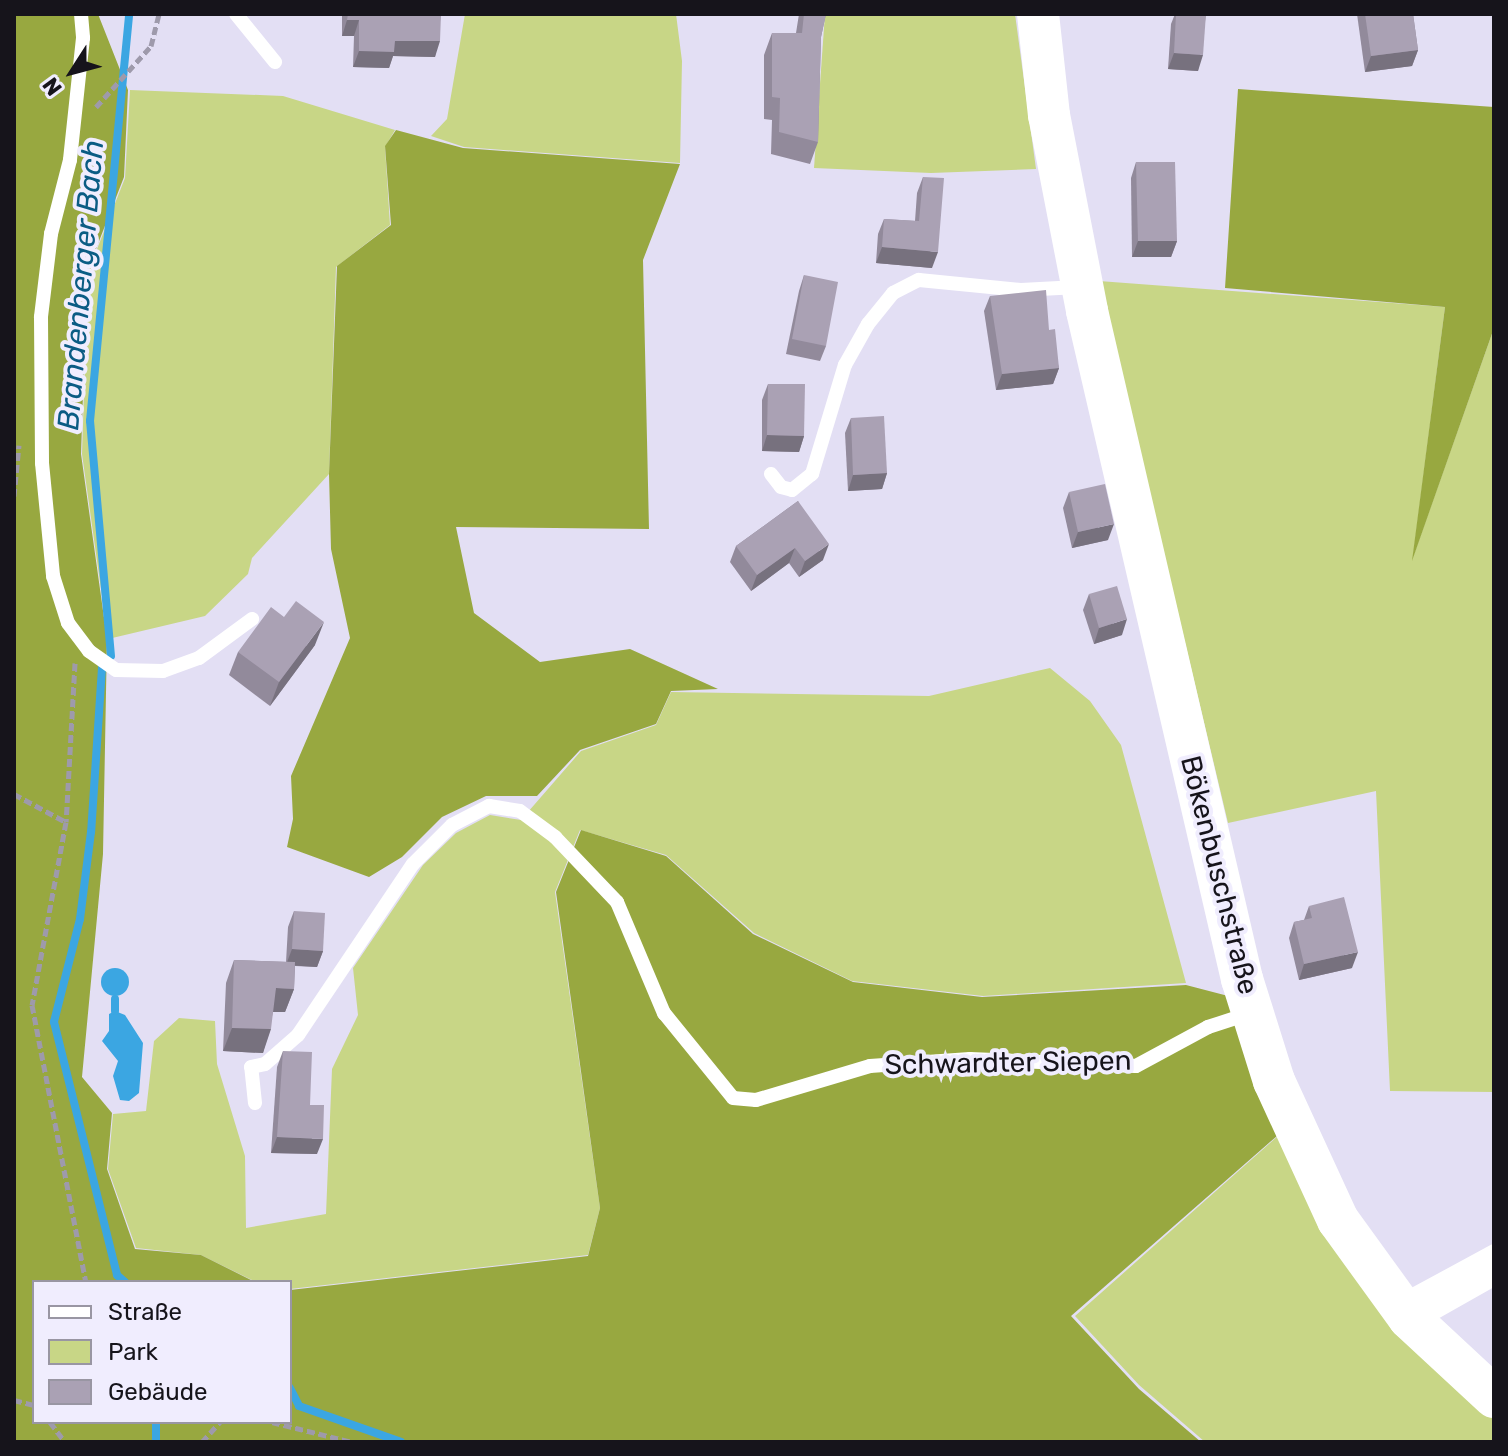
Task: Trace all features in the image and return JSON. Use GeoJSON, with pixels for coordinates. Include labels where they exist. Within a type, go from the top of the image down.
{"type":"FeatureCollection","features":[{"type":"Feature","properties":{"kind":"main road","name":"Bökenbuschstraße"},"geometry":{"type":"LineString","coordinates":[[1038,14],[1049,115],[1082,287],[1253,1013],[1278,1093],[1314,1175],[1338,1220],[1403,1311],[1494,1397]]}},
{"type":"Feature","properties":{"kind":"street"},"geometry":{"type":"LineString","coordinates":[[1403,1311],[1494,1270]]}},
{"type":"Feature","properties":{"kind":"lane"},"geometry":{"type":"LineString","coordinates":[[81,14],[83,38],[72,134],[41,317],[42,463],[53,576],[76,634],[89,651],[116,670],[163,671],[199,658],[252,619]]}},
{"type":"Feature","properties":{"kind":"lane"},"geometry":{"type":"LineString","coordinates":[[236,14],[275,62]]}},
{"type":"Feature","properties":{"kind":"lane"},"geometry":{"type":"LineString","coordinates":[[771,474],[781,487],[792,490],[812,474],[845,365],[893,293],[919,280],[1021,290],[1082,287]]}},
{"type":"Feature","properties":{"kind":"lane","name":"Schwardter Siepen"},"geometry":{"type":"LineString","coordinates":[[255,1103],[251,1067],[265,1064],[298,1035],[413,864],[452,825],[489,806],[520,811],[555,837],[617,902],[664,1013],[733,1098],[756,1100],[870,1066],[970,1059],[1136,1066],[1208,1027],[1253,1013]]}},
{"type":"Feature","properties":{"kind":"lane"},"geometry":{"type":"LineString","coordinates":[[1403,1311],[1494,1251]]}},
{"type":"Feature","properties":{"kind":"path"},"geometry":{"type":"LineString","coordinates":[[72,134],[151,46],[159,14]]}},
{"type":"Feature","properties":{"kind":"path"},"geometry":{"type":"LineString","coordinates":[[76,634],[66,822],[32,1005],[86,1280]]}},
{"type":"Feature","properties":{"kind":"path"},"geometry":{"type":"LineString","coordinates":[[14,794],[66,822]]}},
{"type":"Feature","properties":{"kind":"path"},"geometry":{"type":"LineString","coordinates":[[52,1424],[65,1442]]}},
{"type":"Feature","properties":{"kind":"path"},"geometry":{"type":"LineString","coordinates":[[202,1442],[218,1424]]}},
{"type":"Feature","properties":{"kind":"path"},"geometry":{"type":"LineString","coordinates":[[280,1424],[352,1442]]}},
{"type":"Feature","properties":{"kind":"green space"},"geometry":{"type":"Polygon","coordinates":[[[14,14],[98,14],[128,90],[124,177],[87,272],[81,454],[107,639],[103,854],[82,1077],[112,1113],[107,1169],[135,1249],[201,1255],[251,1280],[32,1280],[32,1424],[292,1424],[292,1290],[588,1256],[600,1208],[556,892],[581,830],[666,856],[753,934],[853,982],[982,997],[1186,985],[1232,997],[1277,1136],[1071,1316],[1139,1389],[1201,1442],[14,1442],[14,14]]]}},
{"type":"Feature","properties":{"kind":"green space"},"geometry":{"type":"Polygon","coordinates":[[[465,14],[676,14],[682,61],[680,163],[464,147],[431,136],[447,119],[465,14]]]}},
{"type":"Feature","properties":{"kind":"green space"},"geometry":{"type":"Polygon","coordinates":[[[825,14],[1015,14],[1036,169],[931,173],[814,168],[825,14]]]}},
{"type":"Feature","properties":{"kind":"green space"},"geometry":{"type":"Polygon","coordinates":[[[1238,89],[1494,107],[1494,328],[1412,561],[1445,307],[1225,288],[1238,89]]]}},
{"type":"Feature","properties":{"kind":"green space"},"geometry":{"type":"Polygon","coordinates":[[[130,90],[283,96],[395,130],[385,147],[390,225],[336,267],[329,474],[252,558],[248,574],[205,616],[108,639],[82,454],[88,272],[125,178],[130,90]]]}},
{"type":"Feature","properties":{"kind":"green space"},"geometry":{"type":"Polygon","coordinates":[[[396,130],[463,148],[680,164],[643,260],[649,529],[456,527],[474,613],[540,662],[630,649],[718,689],[671,691],[656,724],[580,750],[537,796],[486,796],[442,817],[402,857],[369,877],[287,847],[293,819],[291,776],[350,638],[331,549],[329,474],[337,266],[391,225],[385,146],[396,130]]]}},
{"type":"Feature","properties":{"kind":"green space"},"geometry":{"type":"Polygon","coordinates":[[[1099,281],[1445,307],[1413,557],[1494,328],[1494,1092],[1390,1091],[1376,791],[1228,823],[1099,281]]]}},
{"type":"Feature","properties":{"kind":"green space"},"geometry":{"type":"Polygon","coordinates":[[[1050,668],[1090,701],[1121,745],[1186,983],[983,996],[852,981],[754,933],[666,855],[580,830],[555,892],[600,1208],[588,1255],[292,1289],[292,1280],[252,1280],[201,1255],[136,1248],[108,1169],[113,1114],[146,1111],[154,1041],[179,1018],[215,1021],[217,1064],[245,1156],[246,1228],[326,1214],[332,1069],[358,1015],[353,968],[423,865],[456,833],[490,815],[521,820],[581,751],[656,725],[671,692],[929,696],[1050,668]]]}},
{"type":"Feature","properties":{"kind":"green space"},"geometry":{"type":"Polygon","coordinates":[[[1278,1136],[1468,1398],[1494,1419],[1494,1442],[1205,1442],[1139,1385],[1075,1316],[1278,1136]]]}},
{"type":"Feature","properties":{"kind":"water"},"geometry":{"type":"Polygon","coordinates":[[[115,968],[125,972],[129,982],[125,992],[115,996],[105,992],[101,982],[105,972],[115,968]]]}},
{"type":"Feature","properties":{"kind":"water"},"geometry":{"type":"Polygon","coordinates":[[[115,1011],[125,1015],[143,1043],[139,1093],[129,1101],[120,1100],[113,1076],[118,1061],[102,1041],[109,1031],[109,1014],[115,1011]]]}},
{"type":"Feature","properties":{"kind":"building"},"geometry":{"type":"Polygon","coordinates":[[[348,14],[441,14],[440,41],[395,41],[394,52],[359,51],[359,20],[347,20],[348,14]]]}},
{"type":"Feature","properties":{"kind":"building"},"geometry":{"type":"Polygon","coordinates":[[[804,14],[826,14],[821,37],[818,142],[779,132],[780,98],[772,97],[772,33],[802,33],[804,14]]]}},
{"type":"Feature","properties":{"kind":"building"},"geometry":{"type":"Polygon","coordinates":[[[1176,14],[1206,14],[1203,55],[1174,53],[1176,14]]]}},
{"type":"Feature","properties":{"kind":"building"},"geometry":{"type":"Polygon","coordinates":[[[1365,14],[1413,14],[1418,50],[1371,56],[1365,14]]]}},
{"type":"Feature","properties":{"kind":"building"},"geometry":{"type":"Polygon","coordinates":[[[1136,162],[1175,162],[1177,241],[1138,241],[1136,162]]]}},
{"type":"Feature","properties":{"kind":"building"},"geometry":{"type":"Polygon","coordinates":[[[923,177],[944,178],[938,252],[882,247],[884,219],[919,221],[923,177]]]}},
{"type":"Feature","properties":{"kind":"building"},"geometry":{"type":"Polygon","coordinates":[[[804,275],[838,282],[826,346],[792,339],[804,275]]]}},
{"type":"Feature","properties":{"kind":"building"},"geometry":{"type":"Polygon","coordinates":[[[1046,290],[1049,330],[1055,329],[1059,368],[1002,374],[990,296],[1046,290]]]}},
{"type":"Feature","properties":{"kind":"building"},"geometry":{"type":"Polygon","coordinates":[[[768,384],[805,384],[804,436],[767,435],[768,384]]]}},
{"type":"Feature","properties":{"kind":"building"},"geometry":{"type":"Polygon","coordinates":[[[884,416],[887,473],[853,475],[851,418],[884,416]]]}},
{"type":"Feature","properties":{"kind":"building"},"geometry":{"type":"Polygon","coordinates":[[[1105,484],[1114,524],[1078,532],[1069,492],[1105,484]]]}},
{"type":"Feature","properties":{"kind":"building"},"geometry":{"type":"Polygon","coordinates":[[[798,501],[829,544],[805,561],[795,548],[757,575],[736,546],[798,501]]]}},
{"type":"Feature","properties":{"kind":"building"},"geometry":{"type":"Polygon","coordinates":[[[1117,586],[1127,619],[1099,628],[1089,594],[1117,586]]]}},
{"type":"Feature","properties":{"kind":"building"},"geometry":{"type":"Polygon","coordinates":[[[296,601],[324,622],[279,682],[238,652],[271,607],[284,617],[296,601]]]}},
{"type":"Feature","properties":{"kind":"building"},"geometry":{"type":"Polygon","coordinates":[[[1344,897],[1358,952],[1304,964],[1294,922],[1312,918],[1309,906],[1344,897]]]}},
{"type":"Feature","properties":{"kind":"building"},"geometry":{"type":"Polygon","coordinates":[[[294,911],[325,913],[323,951],[292,949],[294,911]]]}},
{"type":"Feature","properties":{"kind":"building"},"geometry":{"type":"Polygon","coordinates":[[[234,960],[295,962],[294,989],[276,988],[271,1029],[232,1028],[234,960]]]}},
{"type":"Feature","properties":{"kind":"building"},"geometry":{"type":"Polygon","coordinates":[[[283,1051],[312,1052],[310,1105],[324,1105],[323,1139],[277,1137],[283,1051]]]}},
{"type":"Feature","properties":{"kind":"waterway","name":"Brandenberger Bach"},"geometry":{"type":"LineString","coordinates":[[111,656],[90,421],[129,14]]}},
{"type":"Feature","properties":{"kind":"waterway","name":"Brandenberger Bach"},"geometry":{"type":"LineString","coordinates":[[102,668],[91,832],[80,919],[54,1022],[117,1275],[123,1280]]}},
{"type":"Feature","properties":{"kind":"waterway"},"geometry":{"type":"LineString","coordinates":[[115,999],[115,1011]]}},
{"type":"Feature","properties":{"kind":"waterway"},"geometry":{"type":"LineString","coordinates":[[292,1392],[299,1406],[401,1442]]}},
{"type":"Feature","properties":{"kind":"waterway","name":"Brandenberger Bach"},"geometry":{"type":"LineString","coordinates":[[156,1424],[156,1442]]}}]}
